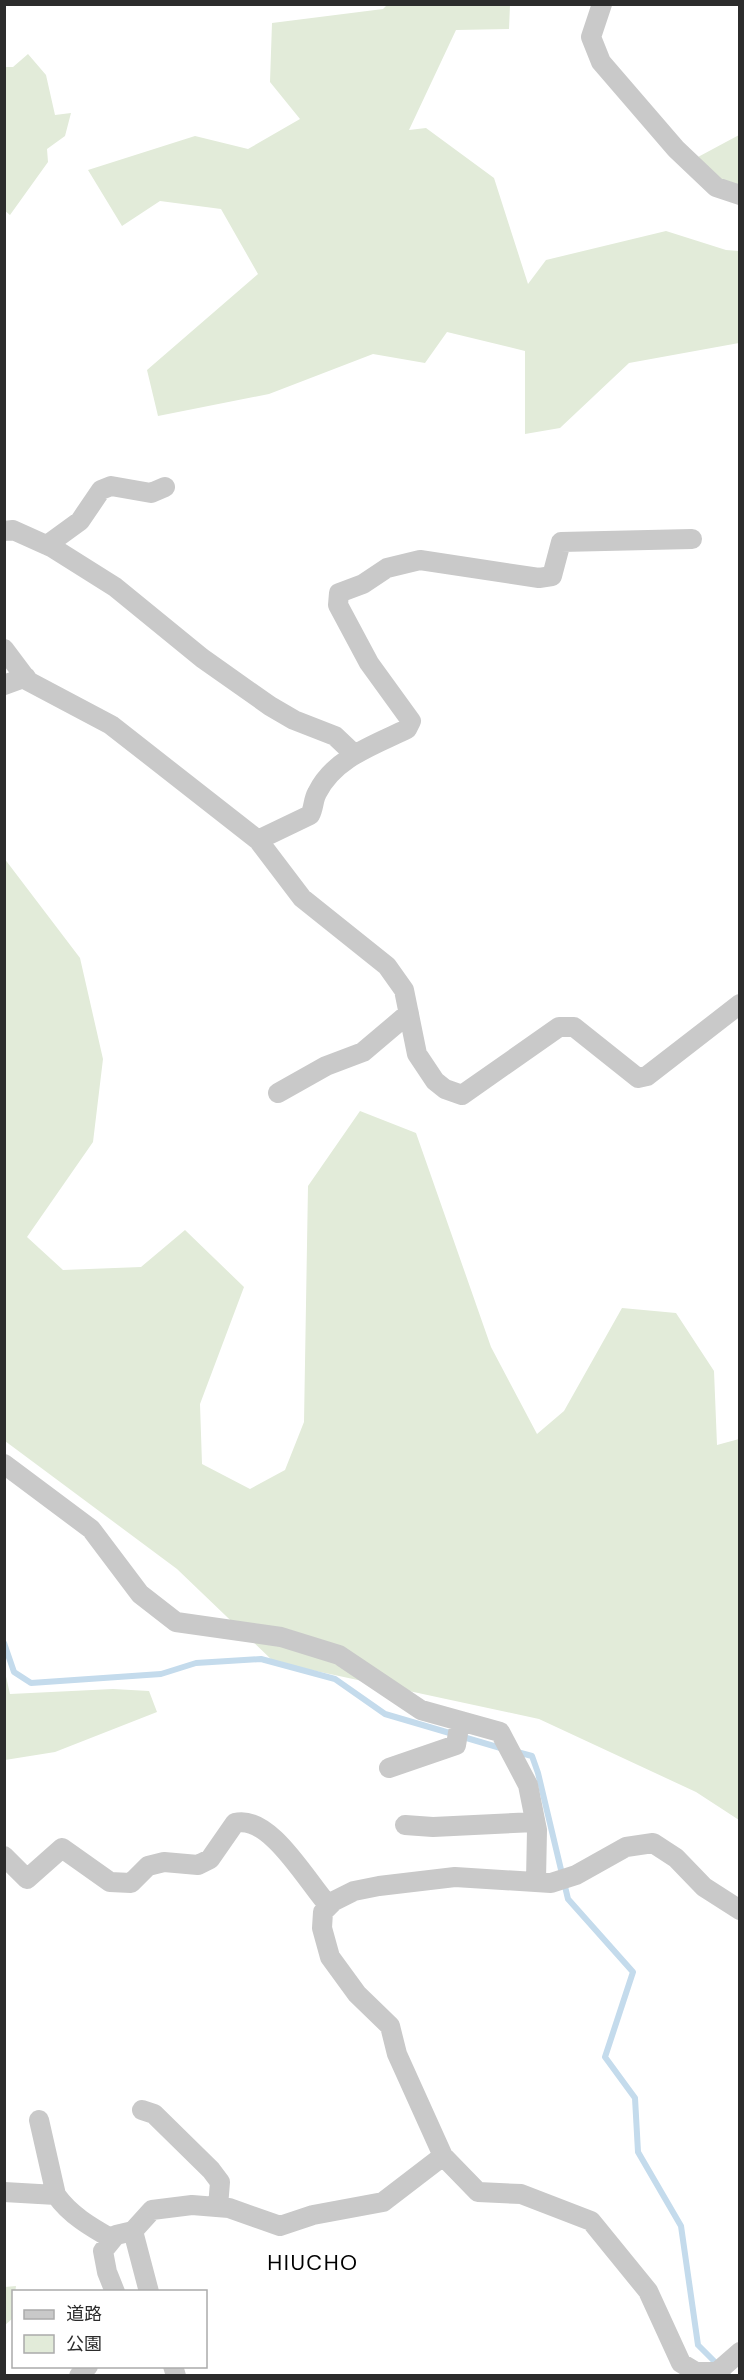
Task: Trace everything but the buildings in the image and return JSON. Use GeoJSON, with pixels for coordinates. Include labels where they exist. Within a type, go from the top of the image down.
{"type":"FeatureCollection","features":[{"type":"Feature","properties":{"kind":"street"},"geometry":{"type":"LineString","coordinates":[[602,4],[591,37],[601,62],[676,149],[716,187],[740,195]]}},
{"type":"Feature","properties":{"kind":"street"},"geometry":{"type":"LineString","coordinates":[[47,545],[80,521],[101,490],[111,486],[151,493],[165,486]]}},
{"type":"Feature","properties":{"kind":"street"},"geometry":{"type":"LineString","coordinates":[[4,531],[13,530],[47,545],[115,587],[202,658],[270,706],[294,720],[335,736],[354,754]]}},
{"type":"Feature","properties":{"kind":"street"},"geometry":{"type":"LineString","coordinates":[[258,840],[310,815],[315,795],[326,777],[354,754],[407,729],[411,721],[369,663],[338,604],[339,593],[363,584],[387,568],[420,560],[539,578],[552,576],[561,542],[692,539]]}},
{"type":"Feature","properties":{"kind":"street"},"geometry":{"type":"LineString","coordinates":[[4,649],[26,677],[51,694],[70,701],[111,725],[258,840],[302,898],[387,966],[404,990],[417,1054],[435,1081],[445,1089],[462,1095],[560,1027],[574,1027],[638,1078],[647,1076],[740,1004]]}},
{"type":"Feature","properties":{"kind":"street"},"geometry":{"type":"LineString","coordinates":[[4,686],[26,677]]}},
{"type":"Feature","properties":{"kind":"street"},"geometry":{"type":"LineString","coordinates":[[278,1093],[326,1066],[363,1052],[409,1013]]}},
{"type":"Feature","properties":{"kind":"street"},"geometry":{"type":"LineString","coordinates":[[4,1464],[91,1529],[140,1594],[176,1622],[281,1636],[339,1655],[421,1710],[460,1723],[500,1732],[528,1785],[543,1881]]}},
{"type":"Feature","properties":{"kind":"street"},"geometry":{"type":"LineString","coordinates":[[389,1768],[456,1745],[460,1723]]}},
{"type":"Feature","properties":{"kind":"street"},"geometry":{"type":"LineString","coordinates":[[4,1856],[27,1879],[62,1848],[110,1882],[131,1883],[148,1866],[164,1862],[198,1865],[210,1858],[235,1823],[245,1820],[260,1826],[278,1842],[329,1906]]}},
{"type":"Feature","properties":{"kind":"street"},"geometry":{"type":"LineString","coordinates":[[405,1825],[433,1827],[535,1821]]}},
{"type":"Feature","properties":{"kind":"street"},"geometry":{"type":"LineString","coordinates":[[729,2361],[696,2372],[681,2363],[648,2292],[591,2220],[521,2194],[478,2192],[443,2156],[397,2054],[390,2026],[357,1994],[330,1956],[322,1928],[323,1912],[354,1891],[455,1877],[543,1881],[576,1875],[626,1846],[653,1843],[676,1858],[704,1887],[740,1910]]}},
{"type":"Feature","properties":{"kind":"street"},"geometry":{"type":"LineString","coordinates":[[142,2110],[154,2114],[211,2170],[220,2182],[218,2207]]}},
{"type":"Feature","properties":{"kind":"street"},"geometry":{"type":"LineString","coordinates":[[39,2120],[56,2195],[64,2206],[83,2222],[112,2239]]}},
{"type":"Feature","properties":{"kind":"street"},"geometry":{"type":"LineString","coordinates":[[115,2290],[107,2272],[103,2251],[116,2235],[133,2231],[152,2210],[192,2205],[229,2208],[280,2226],[313,2215],[383,2202],[443,2156]]}},
{"type":"Feature","properties":{"kind":"street"},"geometry":{"type":"LineString","coordinates":[[4,2192],[56,2195]]}},
{"type":"Feature","properties":{"kind":"street"},"geometry":{"type":"LineString","coordinates":[[133,2231],[148,2290]]}},
{"type":"Feature","properties":{"kind":"green space"},"geometry":{"type":"Polygon","coordinates":[[[387,5],[510,5],[509,29],[456,30],[409,130],[426,128],[494,178],[528,284],[546,260],[666,231],[726,250],[739,251],[739,343],[629,363],[560,428],[525,434],[525,351],[447,332],[425,363],[373,354],[269,394],[158,416],[147,370],[258,274],[221,209],[160,201],[122,226],[88,170],[195,136],[248,149],[300,119],[270,82],[272,23],[383,9],[387,5]]]}},
{"type":"Feature","properties":{"kind":"green space"},"geometry":{"type":"Polygon","coordinates":[[[28,54],[46,75],[55,115],[71,113],[65,136],[47,149],[48,162],[10,215],[4,210],[5,67],[13,67],[28,54]]]}},
{"type":"Feature","properties":{"kind":"green space"},"geometry":{"type":"Polygon","coordinates":[[[739,135],[739,188],[706,180],[698,157],[739,135]]]}},
{"type":"Feature","properties":{"kind":"green space"},"geometry":{"type":"Polygon","coordinates":[[[4,858],[80,958],[103,1059],[93,1142],[27,1237],[63,1270],[141,1267],[185,1230],[244,1287],[200,1404],[202,1464],[250,1489],[285,1470],[304,1422],[308,1186],[360,1111],[416,1133],[491,1347],[537,1434],[564,1411],[622,1308],[676,1313],[714,1371],[717,1445],[739,1439],[739,1820],[696,1792],[539,1719],[274,1662],[177,1569],[5,1441],[4,858]]]}},
{"type":"Feature","properties":{"kind":"green space"},"geometry":{"type":"Polygon","coordinates":[[[5,1672],[10,1694],[113,1689],[149,1691],[157,1712],[55,1752],[5,1760],[5,1672]]]}},
{"type":"Feature","properties":{"kind":"green space"},"geometry":{"type":"Polygon","coordinates":[[[16,2286],[16,2290],[12,2290],[12,2319],[5,2325],[5,2287],[16,2286]]]}},
{"type":"Feature","properties":{"kind":"waterway"},"geometry":{"type":"LineString","coordinates":[[4,1643],[14,1672],[31,1683],[161,1674],[196,1663],[261,1659],[335,1679],[385,1714],[504,1749]]}},
{"type":"Feature","properties":{"kind":"waterway"},"geometry":{"type":"LineString","coordinates":[[517,1752],[532,1756],[538,1773],[568,1899],[633,1972],[605,2057],[635,2098],[638,2152],[681,2226],[698,2345],[729,2376]]}},
{"type":"Feature","properties":{"kind":"district","name":"HIUCHO"},"geometry":{"type":"Point","coordinates":[313,2262]}}]}
